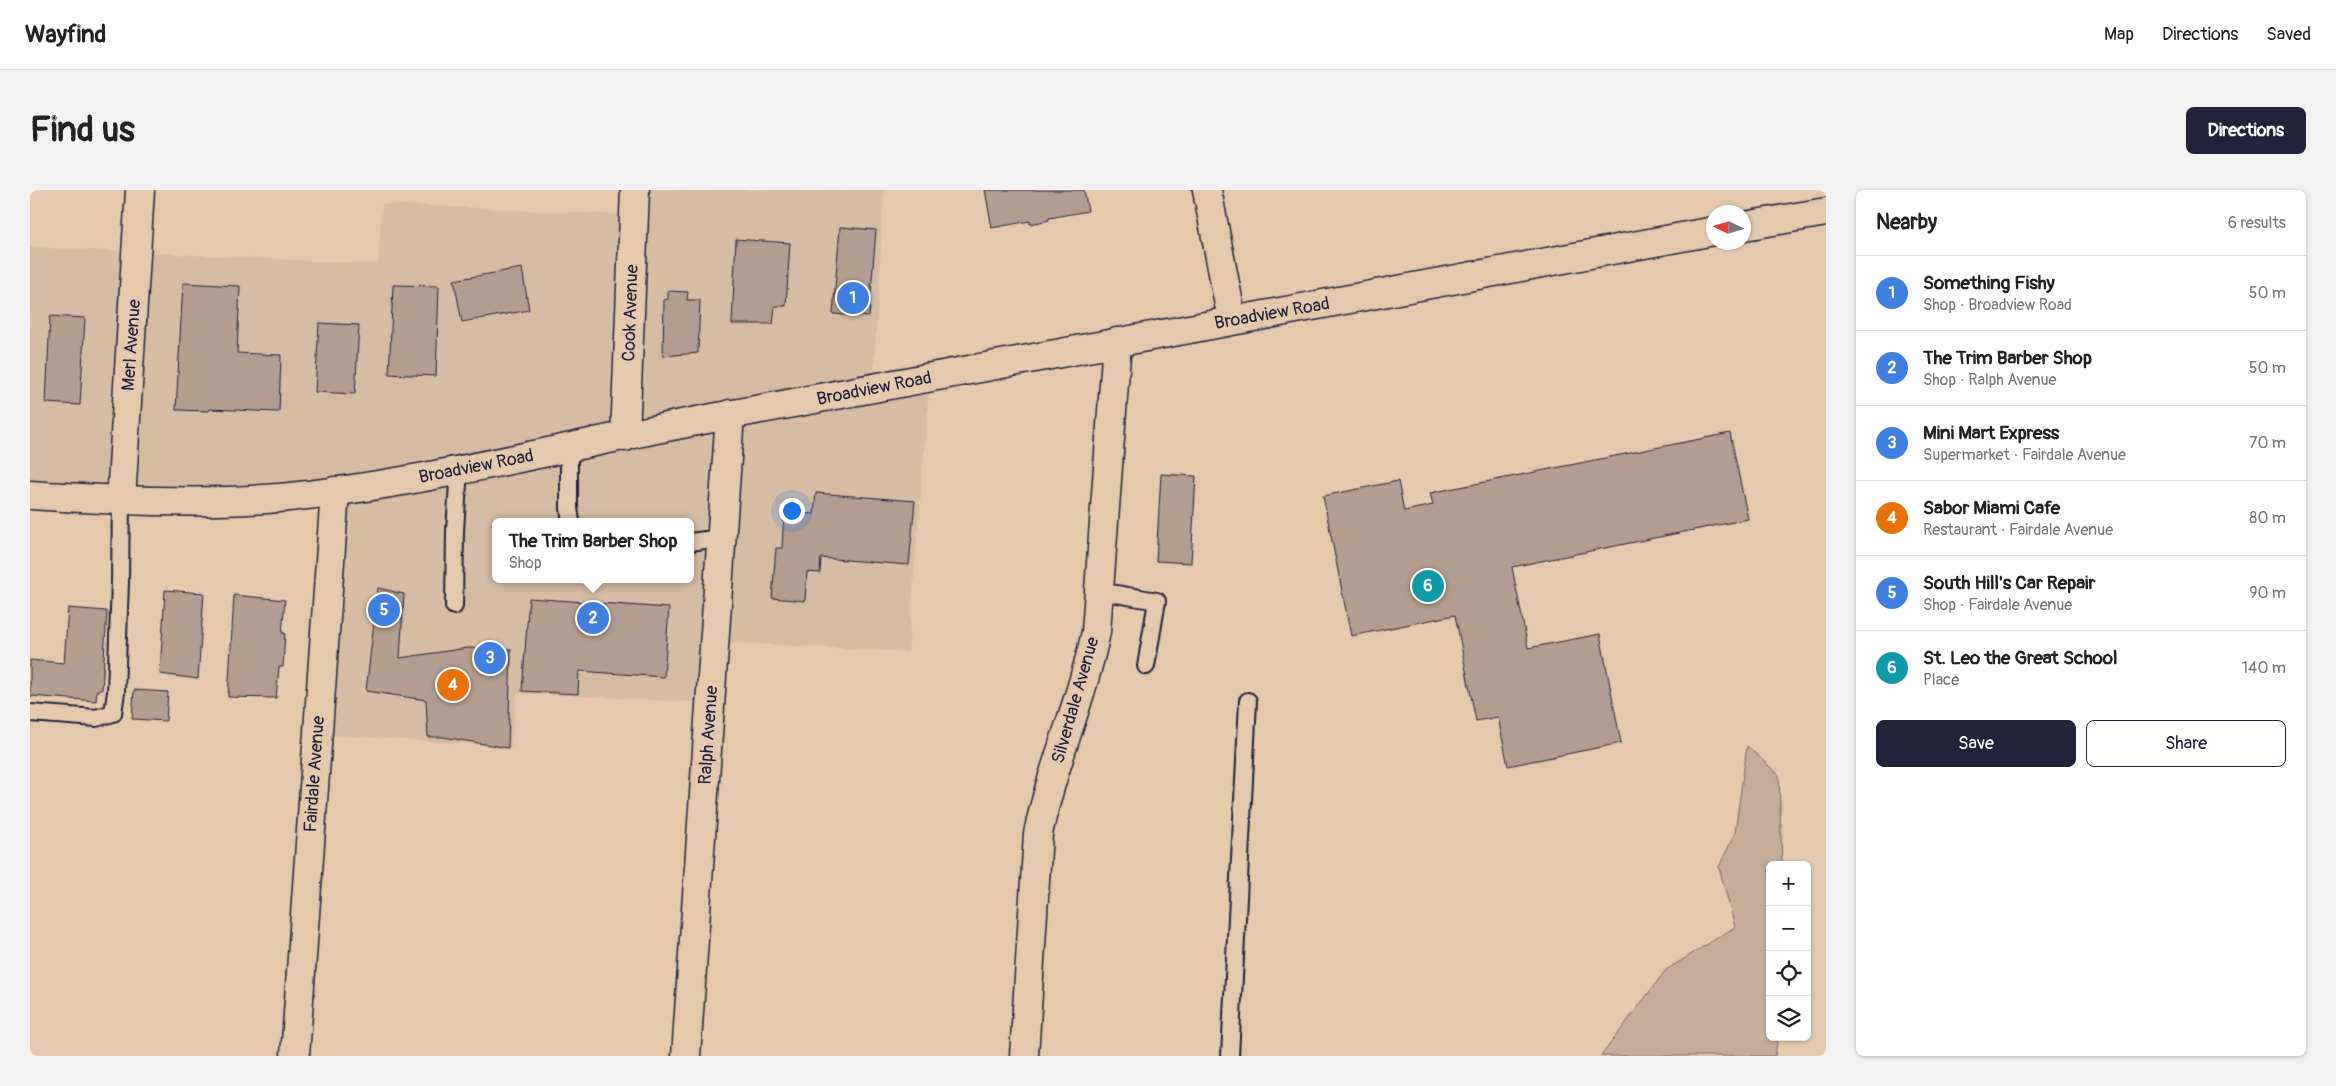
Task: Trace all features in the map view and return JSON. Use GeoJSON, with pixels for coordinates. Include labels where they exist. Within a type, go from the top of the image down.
{"type":"FeatureCollection","features":[{"type":"Feature","properties":{"kind":"street","name":"Merl Avenue"},"geometry":{"type":"LineString","coordinates":[[121,500],[140,190]]}},
{"type":"Feature","properties":{"kind":"street","name":"Cook Avenue"},"geometry":{"type":"LineString","coordinates":[[624,437],[634,190]]}},
{"type":"Feature","properties":{"kind":"street"},"geometry":{"type":"LineString","coordinates":[[1207,190],[1232,320]]}},
{"type":"Feature","properties":{"kind":"street"},"geometry":{"type":"LineString","coordinates":[[1751,225],[1826,212]]}},
{"type":"Feature","properties":{"kind":"street","name":"Broadview Road"},"geometry":{"type":"LineString","coordinates":[[30,495],[121,500],[220,500],[275,498],[334,491],[624,437],[730,414],[1706,232]]}},
{"type":"Feature","properties":{"kind":"street","name":"Silverdale Avenue"},"geometry":{"type":"LineString","coordinates":[[1024,1056],[1038,834],[1044,804],[1089,667],[1096,632],[1117,342]]}},
{"type":"Feature","properties":{"kind":"street","name":"Ralph Avenue"},"geometry":{"type":"LineString","coordinates":[[686,1056],[730,414]]}},
{"type":"Feature","properties":{"kind":"street","name":"Fairdale Avenue"},"geometry":{"type":"LineString","coordinates":[[294,1056],[334,491]]}},
{"type":"Feature","properties":{"kind":"lane"},"geometry":{"type":"LineString","coordinates":[[570,447],[570,518]]}},
{"type":"Feature","properties":{"kind":"lane"},"geometry":{"type":"LineString","coordinates":[[454,606],[455,531],[459,468]]}},
{"type":"Feature","properties":{"kind":"lane"},"geometry":{"type":"LineString","coordinates":[[30,713],[96,718],[113,714],[116,692],[120,601],[121,500]]}},
{"type":"Feature","properties":{"kind":"lane"},"geometry":{"type":"LineString","coordinates":[[694,541],[721,538]]}},
{"type":"Feature","properties":{"kind":"lane"},"geometry":{"type":"LineString","coordinates":[[1099,591],[1157,601],[1146,666]]}},
{"type":"Feature","properties":{"kind":"lane"},"geometry":{"type":"LineString","coordinates":[[1230,1056],[1248,701]]}},
{"type":"Feature","properties":{"kind":"shaded area"},"geometry":{"type":"Polygon","coordinates":[[[635,190],[884,190],[873,388],[930,378],[908,652],[715,642],[710,703],[517,693],[511,747],[317,734],[334,491],[30,495],[30,247],[378,264],[382,204],[633,215],[635,190]]]}},
{"type":"Feature","properties":{"kind":"shaded area"},"geometry":{"type":"Polygon","coordinates":[[[1747,746],[1779,775],[1782,861],[1766,861],[1766,1041],[1777,1041],[1775,1056],[1601,1056],[1666,970],[1735,927],[1719,867],[1735,833],[1747,746]]]}},
{"type":"Feature","properties":{"kind":"building"},"geometry":{"type":"Polygon","coordinates":[[[985,190],[1084,190],[1088,211],[1049,218],[1049,220],[1030,224],[1030,221],[992,228],[985,190]]]}},
{"type":"Feature","properties":{"kind":"building"},"geometry":{"type":"Polygon","coordinates":[[[840,227],[876,230],[869,317],[833,314],[840,227]]]}},
{"type":"Feature","properties":{"kind":"building"},"geometry":{"type":"Polygon","coordinates":[[[736,239],[790,243],[786,306],[775,306],[773,324],[732,324],[736,239]]]}},
{"type":"Feature","properties":{"kind":"building"},"geometry":{"type":"Polygon","coordinates":[[[522,268],[529,310],[462,322],[454,280],[522,268]]]}},
{"type":"Feature","properties":{"kind":"building"},"geometry":{"type":"Polygon","coordinates":[[[183,283],[240,286],[237,353],[281,355],[279,412],[210,409],[209,411],[176,410],[183,283]]]}},
{"type":"Feature","properties":{"kind":"building"},"geometry":{"type":"Polygon","coordinates":[[[393,285],[439,286],[436,376],[389,374],[393,285]]]}},
{"type":"Feature","properties":{"kind":"building"},"geometry":{"type":"Polygon","coordinates":[[[668,291],[688,292],[687,300],[700,300],[698,353],[663,356],[664,300],[668,299],[668,291]]]}},
{"type":"Feature","properties":{"kind":"building"},"geometry":{"type":"Polygon","coordinates":[[[50,316],[85,318],[80,405],[46,403],[50,316]]]}},
{"type":"Feature","properties":{"kind":"building"},"geometry":{"type":"Polygon","coordinates":[[[319,323],[359,325],[355,394],[315,392],[319,323]]]}},
{"type":"Feature","properties":{"kind":"building"},"geometry":{"type":"Polygon","coordinates":[[[1730,433],[1748,519],[1512,567],[1528,648],[1600,634],[1621,743],[1508,766],[1498,717],[1476,721],[1455,615],[1351,636],[1323,496],[1398,481],[1404,511],[1433,505],[1430,493],[1730,433]]]}},
{"type":"Feature","properties":{"kind":"building"},"geometry":{"type":"Polygon","coordinates":[[[1161,474],[1196,476],[1191,563],[1156,561],[1161,474]]]}},
{"type":"Feature","properties":{"kind":"building"},"geometry":{"type":"Polygon","coordinates":[[[816,493],[915,501],[909,565],[821,558],[820,573],[807,572],[805,601],[772,598],[776,548],[782,548],[784,512],[814,514],[816,493]]]}},
{"type":"Feature","properties":{"kind":"building"},"geometry":{"type":"Polygon","coordinates":[[[378,588],[404,594],[400,658],[467,648],[511,649],[508,748],[443,737],[428,737],[426,700],[366,691],[378,588]]]}},
{"type":"Feature","properties":{"kind":"building"},"geometry":{"type":"Polygon","coordinates":[[[165,590],[204,593],[198,679],[160,674],[165,590]]]}},
{"type":"Feature","properties":{"kind":"building"},"geometry":{"type":"Polygon","coordinates":[[[234,595],[285,600],[282,633],[285,633],[283,667],[279,667],[276,698],[228,697],[234,595]]]}},
{"type":"Feature","properties":{"kind":"building"},"geometry":{"type":"Polygon","coordinates":[[[529,598],[669,608],[664,677],[579,671],[578,694],[522,691],[529,598]]]}},
{"type":"Feature","properties":{"kind":"building"},"geometry":{"type":"Polygon","coordinates":[[[68,608],[107,611],[102,690],[97,690],[96,701],[30,696],[30,660],[64,663],[68,608]]]}},
{"type":"Feature","properties":{"kind":"building"},"geometry":{"type":"Polygon","coordinates":[[[134,690],[168,692],[166,721],[132,719],[134,690]]]}},
{"type":"Feature","properties":{"kind":"place","name":"Something Fishy"},"geometry":{"type":"Point","coordinates":[853,298]}},
{"type":"Feature","properties":{"kind":"place","name":"St. Leo the Great School"},"geometry":{"type":"Point","coordinates":[1428,586]}},
{"type":"Feature","properties":{"kind":"place","name":"South Hill's Car Repair"},"geometry":{"type":"Point","coordinates":[384,610]}},
{"type":"Feature","properties":{"kind":"place","name":"The Trim Barber Shop"},"geometry":{"type":"Point","coordinates":[593,618]}},
{"type":"Feature","properties":{"kind":"place","name":"Mini Mart Express"},"geometry":{"type":"Point","coordinates":[490,658]}},
{"type":"Feature","properties":{"kind":"place","name":"Sabor Miami Cafe"},"geometry":{"type":"Point","coordinates":[453,685]}}]}
